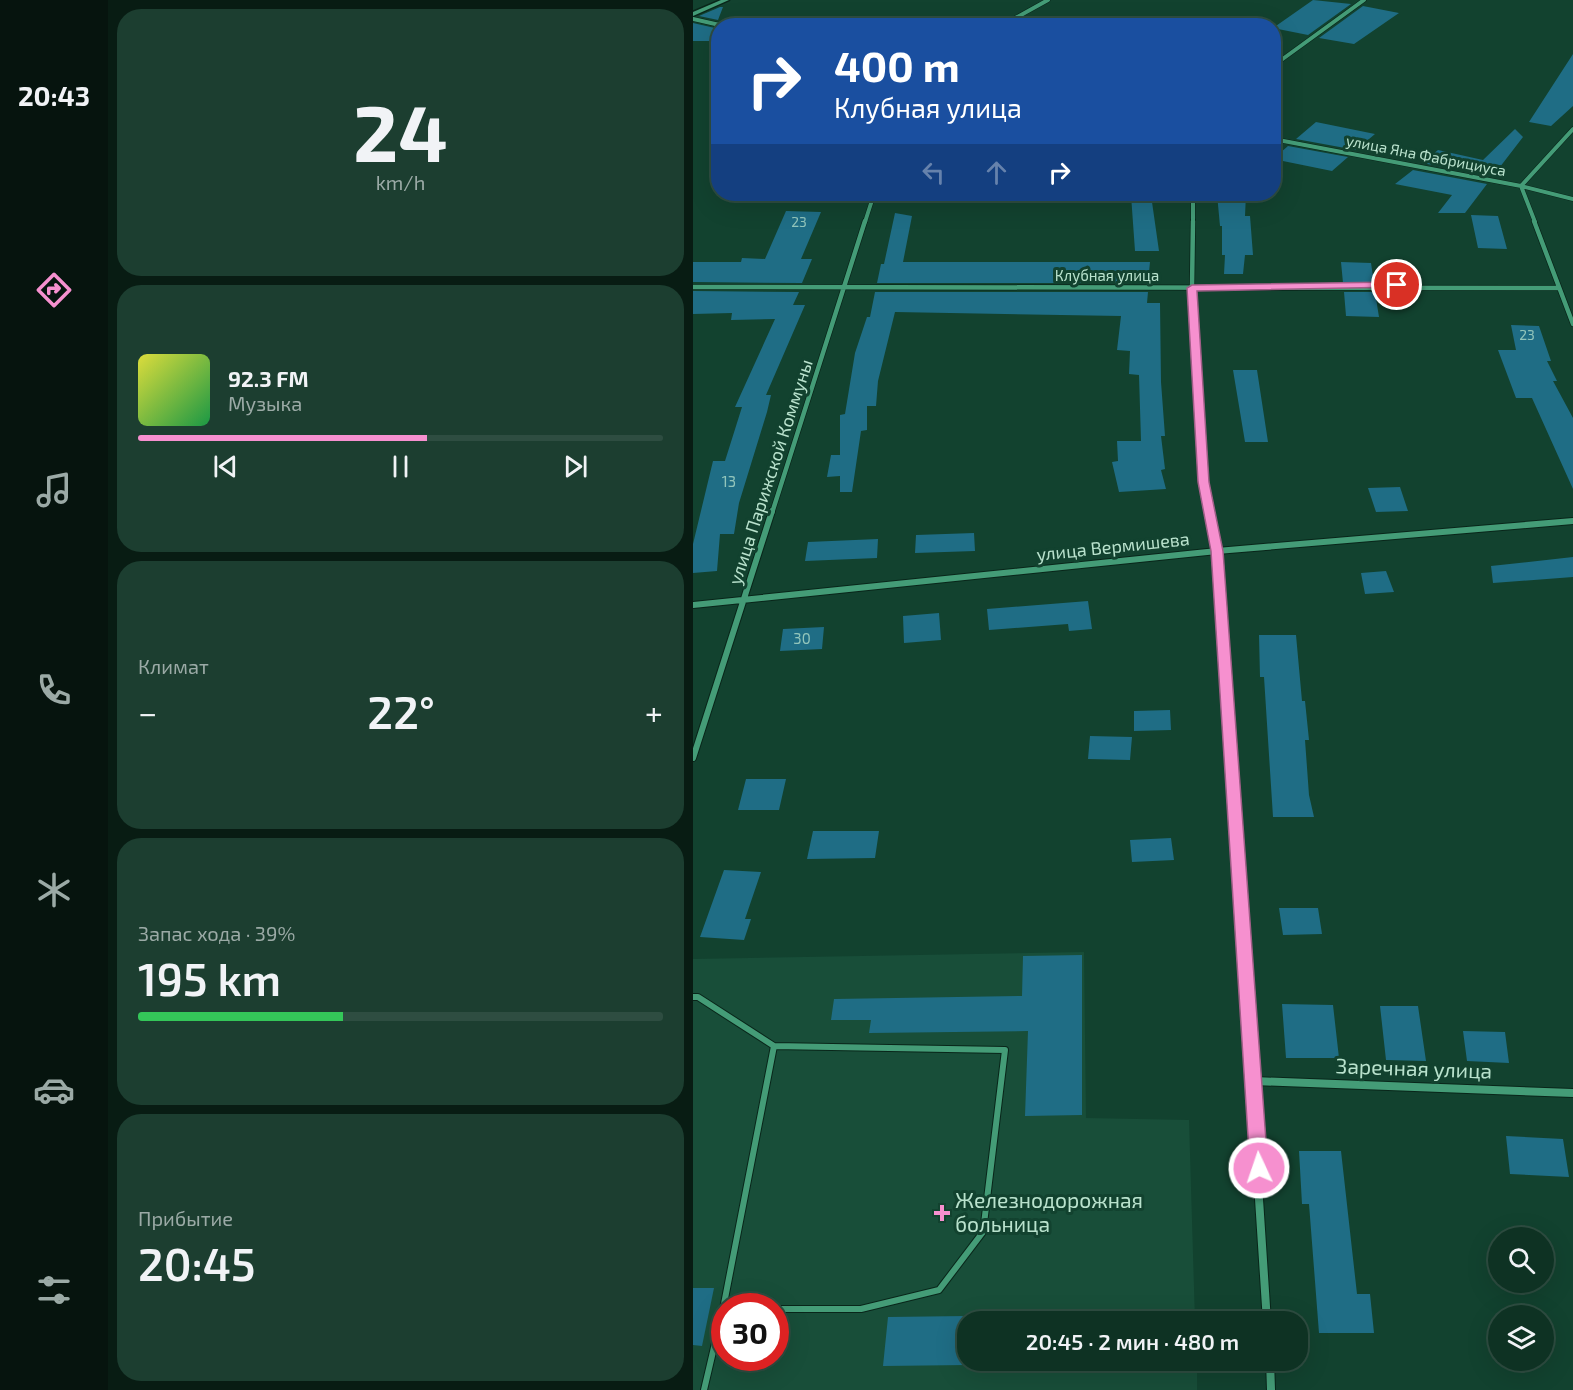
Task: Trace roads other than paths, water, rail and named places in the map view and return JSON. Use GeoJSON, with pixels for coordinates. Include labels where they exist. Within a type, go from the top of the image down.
{"type":"FeatureCollection","features":[{"type":"Feature","properties":{"kind":"street"},"geometry":{"type":"LineString","coordinates":[[693,14],[726,0]]}},
{"type":"Feature","properties":{"kind":"street"},"geometry":{"type":"LineString","coordinates":[[1015,18],[1048,0]]}},
{"type":"Feature","properties":{"kind":"street"},"geometry":{"type":"LineString","coordinates":[[1281,60],[1364,0]]}},
{"type":"Feature","properties":{"kind":"street"},"geometry":{"type":"LineString","coordinates":[[693,20],[711,23]]}},
{"type":"Feature","properties":{"kind":"street"},"geometry":{"type":"LineString","coordinates":[[1573,129],[1521,186],[1573,324]]}},
{"type":"Feature","properties":{"kind":"street","name":"улица Яна Фабрициуса"},"geometry":{"type":"LineString","coordinates":[[1281,141],[1521,186],[1573,199]]}},
{"type":"Feature","properties":{"kind":"street","name":"улица Парижской Коммуны"},"geometry":{"type":"LineString","coordinates":[[693,758],[872,201]]}},
{"type":"Feature","properties":{"kind":"street"},"geometry":{"type":"LineString","coordinates":[[1193,201],[1192,288],[1204,482],[1217,551],[1254,1081],[1266,1311]]}},
{"type":"Feature","properties":{"kind":"street","name":"Клубная улица"},"geometry":{"type":"LineString","coordinates":[[693,287],[1192,288],[1397,285],[1558,288]]}},
{"type":"Feature","properties":{"kind":"street","name":"улица Вермишева"},"geometry":{"type":"LineString","coordinates":[[693,605],[744,602],[1217,551],[1573,521]]}},
{"type":"Feature","properties":{"kind":"street","name":"Заречная улица"},"geometry":{"type":"LineString","coordinates":[[1254,1081],[1573,1093]]}},
{"type":"Feature","properties":{"kind":"street"},"geometry":{"type":"LineString","coordinates":[[1270,1371],[1271,1390]]}},
{"type":"Feature","properties":{"kind":"lane"},"geometry":{"type":"LineString","coordinates":[[693,997],[698,997],[774,1046],[1005,1050],[983,1232],[939,1290],[861,1309],[789,1309]]}},
{"type":"Feature","properties":{"kind":"lane"},"geometry":{"type":"LineString","coordinates":[[727,1293],[774,1046]]}},
{"type":"Feature","properties":{"kind":"lane"},"geometry":{"type":"LineString","coordinates":[[705,1390],[711,1364]]}},
{"type":"Feature","properties":{"kind":"place","name":"Железнодорожная больница"},"geometry":{"type":"Point","coordinates":[942,1213]}}]}
